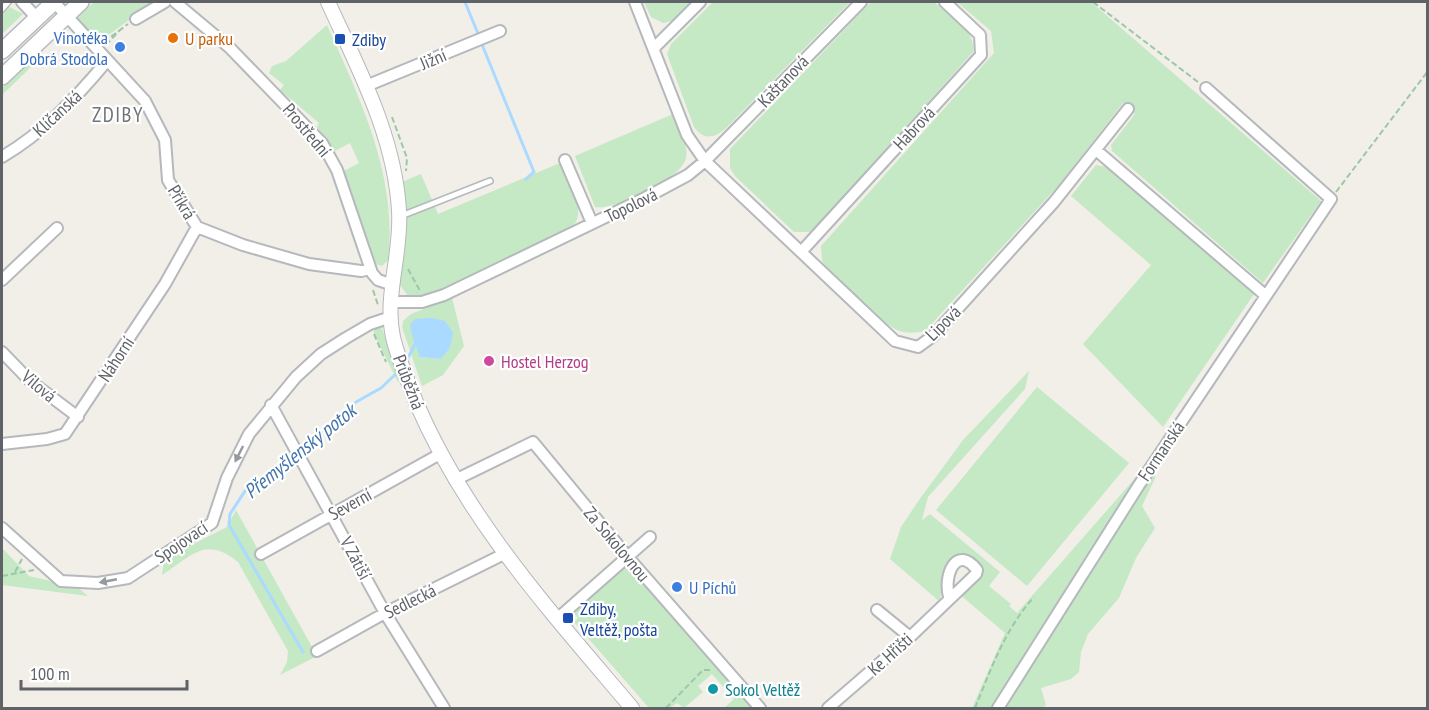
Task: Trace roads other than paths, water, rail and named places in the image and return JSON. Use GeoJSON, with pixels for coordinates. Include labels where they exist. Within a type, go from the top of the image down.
{"type":"FeatureCollection","features":[{"type":"Feature","properties":{"kind":"main road"},"geometry":{"type":"LineString","coordinates":[[2,51],[54,2]]}},
{"type":"Feature","properties":{"kind":"main road"},"geometry":{"type":"LineString","coordinates":[[2,76],[81,2]]}},
{"type":"Feature","properties":{"kind":"street"},"geometry":{"type":"LineString","coordinates":[[22,2],[37,18]]}},
{"type":"Feature","properties":{"kind":"street","name":"Příkrá"},"geometry":{"type":"LineString","coordinates":[[54,2],[106,62],[131,83],[145,101],[165,140],[168,180],[197,227],[243,245],[309,264],[361,271],[370,269]]}},
{"type":"Feature","properties":{"kind":"street"},"geometry":{"type":"LineString","coordinates":[[136,19],[165,2]]}},
{"type":"Feature","properties":{"kind":"street","name":"Prostřední"},"geometry":{"type":"LineString","coordinates":[[175,2],[230,48],[322,143],[336,170],[370,269]]}},
{"type":"Feature","properties":{"kind":"street","name":"Průběžná"},"geometry":{"type":"LineString","coordinates":[[328,2],[366,87],[391,157],[400,216],[393,285],[385,305],[391,317],[399,368],[440,454],[504,554],[632,708]]}},
{"type":"Feature","properties":{"kind":"street"},"geometry":{"type":"LineString","coordinates":[[635,2],[687,135],[705,161]]}},
{"type":"Feature","properties":{"kind":"street"},"geometry":{"type":"LineString","coordinates":[[654,48],[700,2]]}},
{"type":"Feature","properties":{"kind":"street","name":"Kaštanová"},"geometry":{"type":"LineString","coordinates":[[705,161],[861,2]]}},
{"type":"Feature","properties":{"kind":"street","name":"Habrová"},"geometry":{"type":"LineString","coordinates":[[801,252],[981,55],[980,35],[945,2]]}},
{"type":"Feature","properties":{"kind":"street","name":"Jižní"},"geometry":{"type":"LineString","coordinates":[[366,87],[500,31]]}},
{"type":"Feature","properties":{"kind":"street","name":"Klíčanská"},"geometry":{"type":"LineString","coordinates":[[2,157],[44,128],[77,97],[106,62]]}},
{"type":"Feature","properties":{"kind":"street","name":"Formanská"},"geometry":{"type":"LineString","coordinates":[[998,708],[1139,485],[1331,199],[1206,88]]}},
{"type":"Feature","properties":{"kind":"street","name":"Lipová"},"geometry":{"type":"LineString","coordinates":[[705,161],[895,341],[918,347],[933,336],[1054,202],[1128,109]]}},
{"type":"Feature","properties":{"kind":"street"},"geometry":{"type":"LineString","coordinates":[[1096,150],[1265,295]]}},
{"type":"Feature","properties":{"kind":"street"},"geometry":{"type":"LineString","coordinates":[[565,160],[592,223]]}},
{"type":"Feature","properties":{"kind":"street","name":"Topolová"},"geometry":{"type":"LineString","coordinates":[[385,305],[417,303],[444,295],[688,175],[705,161]]}},
{"type":"Feature","properties":{"kind":"street","name":"Náhorní"},"geometry":{"type":"LineString","coordinates":[[2,444],[47,439],[65,434],[165,284],[197,227]]}},
{"type":"Feature","properties":{"kind":"street"},"geometry":{"type":"LineString","coordinates":[[2,280],[57,228]]}},
{"type":"Feature","properties":{"kind":"street"},"geometry":{"type":"LineString","coordinates":[[370,269],[375,278],[393,285]]}},
{"type":"Feature","properties":{"kind":"street","name":"Spojovací"},"geometry":{"type":"LineString","coordinates":[[2,528],[62,581],[98,583],[128,578],[212,523],[227,478],[249,434],[296,377],[321,354],[369,325],[391,317]]}},
{"type":"Feature","properties":{"kind":"street","name":"Vilová"},"geometry":{"type":"LineString","coordinates":[[2,352],[29,380],[78,417]]}},
{"type":"Feature","properties":{"kind":"street","name":"V Zátiší"},"geometry":{"type":"LineString","coordinates":[[271,405],[385,613],[444,708]]}},
{"type":"Feature","properties":{"kind":"street","name":"Za Sokolovnou"},"geometry":{"type":"LineString","coordinates":[[455,480],[533,442],[627,556],[760,708]]}},
{"type":"Feature","properties":{"kind":"street","name":"Severní"},"geometry":{"type":"LineString","coordinates":[[261,554],[440,454]]}},
{"type":"Feature","properties":{"kind":"street"},"geometry":{"type":"LineString","coordinates":[[556,619],[650,537]]}},
{"type":"Feature","properties":{"kind":"street","name":"Sedlecká"},"geometry":{"type":"LineString","coordinates":[[317,651],[385,613],[504,554]]}},
{"type":"Feature","properties":{"kind":"street","name":"Ke Hřišti"},"geometry":{"type":"LineString","coordinates":[[828,708],[910,637],[949,597]]}},
{"type":"Feature","properties":{"kind":"street"},"geometry":{"type":"LineString","coordinates":[[877,610],[910,637]]}},
{"type":"Feature","properties":{"kind":"lane"},"geometry":{"type":"LineString","coordinates":[[2,9],[8,2]]}},
{"type":"Feature","properties":{"kind":"lane"},"geometry":{"type":"LineString","coordinates":[[400,216],[489,181]]}},
{"type":"Feature","properties":{"kind":"water"},"geometry":{"type":"Polygon","coordinates":[[[431,318],[445,321],[453,333],[450,348],[441,359],[420,357],[410,325],[415,319],[431,318]]]}},
{"type":"Feature","properties":{"kind":"waterway","name":"Přemyšlenský potok"},"geometry":{"type":"LineString","coordinates":[[465,2],[479,36]]}},
{"type":"Feature","properties":{"kind":"waterway","name":"Přemyšlenský potok"},"geometry":{"type":"LineString","coordinates":[[481,42],[534,172],[526,179]]}},
{"type":"Feature","properties":{"kind":"waterway","name":"Přemyšlenský potok"},"geometry":{"type":"LineString","coordinates":[[406,362],[416,342]]}},
{"type":"Feature","properties":{"kind":"waterway","name":"Přemyšlenský potok"},"geometry":{"type":"LineString","coordinates":[[303,652],[229,525],[230,514],[245,491],[293,458],[356,402],[381,388],[400,370]]}},
{"type":"Feature","properties":{"kind":"place","name":"U parku"},"geometry":{"type":"Point","coordinates":[173,38]}},
{"type":"Feature","properties":{"kind":"place","name":"Zdiby"},"geometry":{"type":"Point","coordinates":[340,39]}},
{"type":"Feature","properties":{"kind":"place","name":"Vinotéka Dobrá Stodola"},"geometry":{"type":"Point","coordinates":[120,47]}},
{"type":"Feature","properties":{"kind":"place","name":"Hostel Herzog"},"geometry":{"type":"Point","coordinates":[489,361]}},
{"type":"Feature","properties":{"kind":"place","name":"U Píchů"},"geometry":{"type":"Point","coordinates":[677,587]}},
{"type":"Feature","properties":{"kind":"place","name":"Zdiby, Veltěž, pošta"},"geometry":{"type":"Point","coordinates":[568,618]}},
{"type":"Feature","properties":{"kind":"place","name":"Sokol Veltěž"},"geometry":{"type":"Point","coordinates":[713,689]}},
{"type":"Feature","properties":{"kind":"district","name":"ZDIBY"},"geometry":{"type":"Point","coordinates":[118,114]}}]}
